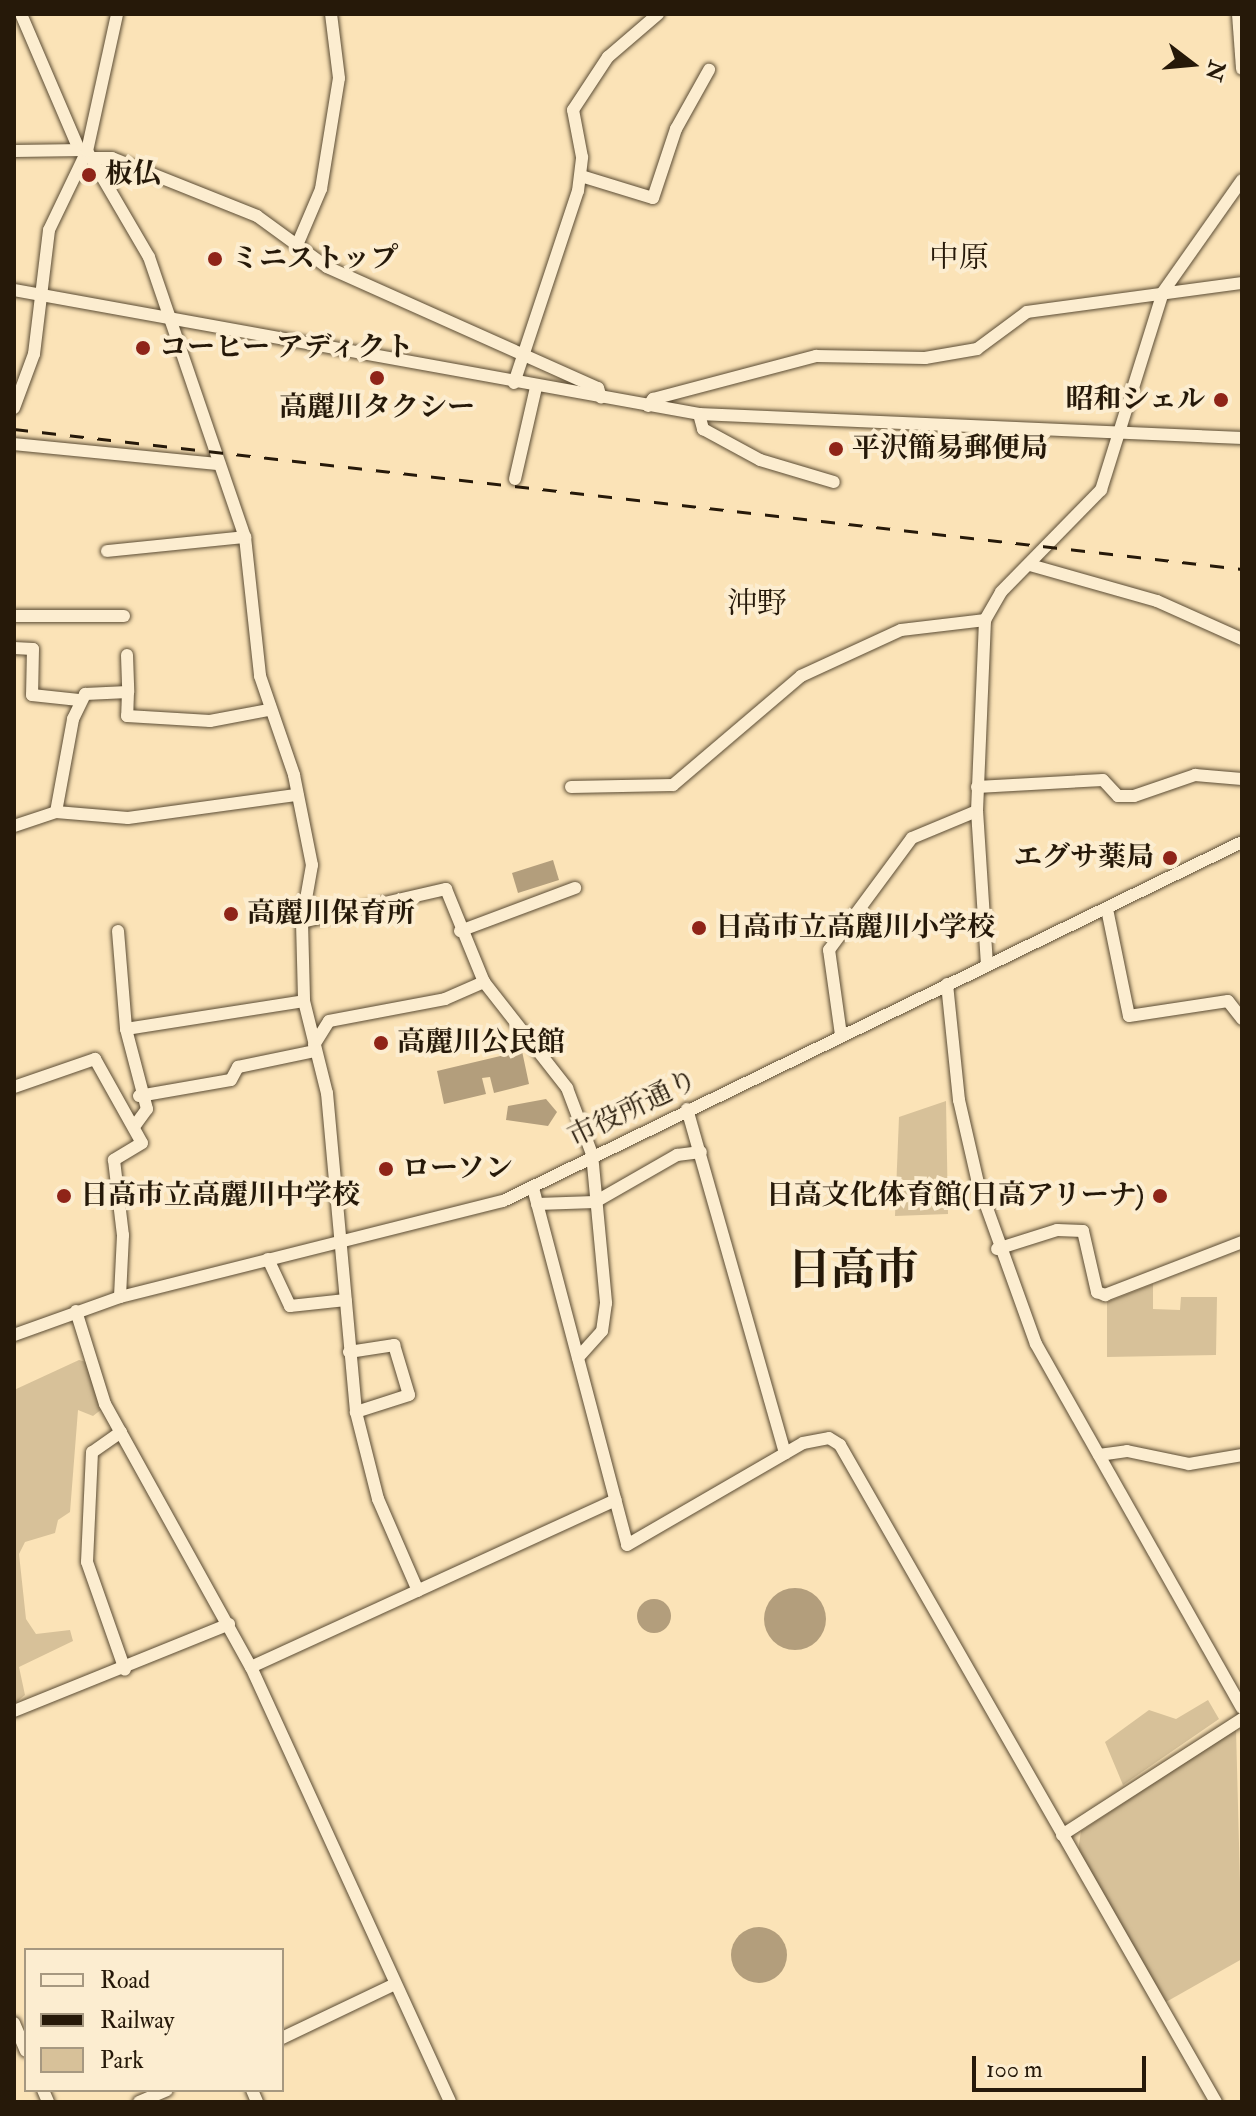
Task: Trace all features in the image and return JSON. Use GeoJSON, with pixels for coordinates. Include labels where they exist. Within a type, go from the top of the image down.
{"type":"FeatureCollection","features":[{"type":"Feature","properties":{"kind":"street"},"geometry":{"type":"LineString","coordinates":[[21,14],[86,153],[149,257],[245,537],[269,710],[297,795],[312,865],[302,922],[304,1001],[327,1093],[356,1412],[378,1499],[418,1591]]}},
{"type":"Feature","properties":{"kind":"street"},"geometry":{"type":"LineString","coordinates":[[14,408],[34,354],[54,211],[86,153],[117,14]]}},
{"type":"Feature","properties":{"kind":"street"},"geometry":{"type":"LineString","coordinates":[[298,243],[321,189],[335,110],[340,62],[331,14]]}},
{"type":"Feature","properties":{"kind":"street"},"geometry":{"type":"LineString","coordinates":[[514,383],[581,176],[573,110],[583,86],[658,14]]}},
{"type":"Feature","properties":{"kind":"street"},"geometry":{"type":"LineString","coordinates":[[1238,14],[1242,69]]}},
{"type":"Feature","properties":{"kind":"street"},"geometry":{"type":"LineString","coordinates":[[581,176],[653,198],[676,129],[709,70]]}},
{"type":"Feature","properties":{"kind":"street"},"geometry":{"type":"LineString","coordinates":[[14,151],[86,153],[112,158],[177,182],[257,216],[327,267],[598,388],[601,398]]}},
{"type":"Feature","properties":{"kind":"street"},"geometry":{"type":"LineString","coordinates":[[987,965],[977,811],[985,620],[1030,565],[1101,490],[1163,292],[1242,180]]}},
{"type":"Feature","properties":{"kind":"street"},"geometry":{"type":"LineString","coordinates":[[648,406],[653,399],[816,356],[925,358],[977,349],[1020,314],[1242,283]]}},
{"type":"Feature","properties":{"kind":"street"},"geometry":{"type":"LineString","coordinates":[[14,290],[536,387],[699,414],[1242,438]]}},
{"type":"Feature","properties":{"kind":"street"},"geometry":{"type":"LineString","coordinates":[[515,479],[536,387]]}},
{"type":"Feature","properties":{"kind":"street"},"geometry":{"type":"LineString","coordinates":[[699,414],[703,429],[760,460],[834,482]]}},
{"type":"Feature","properties":{"kind":"street"},"geometry":{"type":"LineString","coordinates":[[14,444],[219,464]]}},
{"type":"Feature","properties":{"kind":"street"},"geometry":{"type":"LineString","coordinates":[[107,551],[245,537]]}},
{"type":"Feature","properties":{"kind":"street"},"geometry":{"type":"LineString","coordinates":[[1030,565],[1157,601],[1242,639]]}},
{"type":"Feature","properties":{"kind":"street"},"geometry":{"type":"LineString","coordinates":[[14,616],[124,616]]}},
{"type":"Feature","properties":{"kind":"street"},"geometry":{"type":"LineString","coordinates":[[571,787],[673,785],[801,676],[901,630],[985,620]]}},
{"type":"Feature","properties":{"kind":"street"},"geometry":{"type":"LineString","coordinates":[[14,648],[33,649],[32,695],[79,700],[128,692]]}},
{"type":"Feature","properties":{"kind":"street"},"geometry":{"type":"LineString","coordinates":[[127,655],[127,716],[210,721],[269,710]]}},
{"type":"Feature","properties":{"kind":"street"},"geometry":{"type":"LineString","coordinates":[[56,812],[79,700]]}},
{"type":"Feature","properties":{"kind":"street"},"geometry":{"type":"LineString","coordinates":[[977,787],[1103,780],[1118,796],[1134,796],[1195,775],[1242,779]]}},
{"type":"Feature","properties":{"kind":"street"},"geometry":{"type":"LineString","coordinates":[[14,826],[56,812],[128,818],[297,795]]}},
{"type":"Feature","properties":{"kind":"street"},"geometry":{"type":"LineString","coordinates":[[841,1035],[829,950],[912,838],[977,811]]}},
{"type":"Feature","properties":{"kind":"street","name":"市役所通り"},"geometry":{"type":"LineString","coordinates":[[14,1335],[120,1297],[488,1206],[533,1188],[592,1154],[1242,842]]}},
{"type":"Feature","properties":{"kind":"street"},"geometry":{"type":"LineString","coordinates":[[460,931],[575,888]]}},
{"type":"Feature","properties":{"kind":"street"},"geometry":{"type":"LineString","coordinates":[[302,922],[446,889],[460,931],[484,982],[567,1088],[592,1154],[606,1303],[602,1331],[578,1358]]}},
{"type":"Feature","properties":{"kind":"street"},"geometry":{"type":"LineString","coordinates":[[1107,909],[1129,1016],[1228,1001],[1242,1019]]}},
{"type":"Feature","properties":{"kind":"street"},"geometry":{"type":"LineString","coordinates":[[118,931],[126,1029],[139,1096],[147,1109],[134,1127]]}},
{"type":"Feature","properties":{"kind":"street"},"geometry":{"type":"LineString","coordinates":[[139,1096],[231,1080],[238,1067],[314,1048],[329,1021],[445,999],[484,982]]}},
{"type":"Feature","properties":{"kind":"street"},"geometry":{"type":"LineString","coordinates":[[947,984],[959,1100],[997,1249],[1036,1344],[1242,1708]]}},
{"type":"Feature","properties":{"kind":"street"},"geometry":{"type":"LineString","coordinates":[[126,1029],[304,1001]]}},
{"type":"Feature","properties":{"kind":"street"},"geometry":{"type":"LineString","coordinates":[[14,1087],[95,1059],[134,1127],[142,1143],[114,1160],[123,1235],[120,1297]]}},
{"type":"Feature","properties":{"kind":"street"},"geometry":{"type":"LineString","coordinates":[[687,1109],[785,1453]]}},
{"type":"Feature","properties":{"kind":"street"},"geometry":{"type":"LineString","coordinates":[[537,1204],[595,1202],[677,1155],[701,1152]]}},
{"type":"Feature","properties":{"kind":"street"},"geometry":{"type":"LineString","coordinates":[[533,1188],[627,1545],[785,1453],[829,1438],[840,1445],[1216,2102]]}},
{"type":"Feature","properties":{"kind":"street"},"geometry":{"type":"LineString","coordinates":[[997,1249],[1057,1230],[1083,1231],[1097,1292],[1105,1295],[1242,1242]]}},
{"type":"Feature","properties":{"kind":"street"},"geometry":{"type":"LineString","coordinates":[[268,1259],[290,1306],[346,1300]]}},
{"type":"Feature","properties":{"kind":"street"},"geometry":{"type":"LineString","coordinates":[[76,1311],[121,1432],[251,1667],[450,2102]]}},
{"type":"Feature","properties":{"kind":"street"},"geometry":{"type":"LineString","coordinates":[[349,1352],[394,1345],[409,1395],[356,1412]]}},
{"type":"Feature","properties":{"kind":"street"},"geometry":{"type":"LineString","coordinates":[[121,1432],[92,1452],[87,1562],[125,1670]]}},
{"type":"Feature","properties":{"kind":"street"},"geometry":{"type":"LineString","coordinates":[[1099,1455],[1127,1451],[1189,1464],[1242,1455]]}},
{"type":"Feature","properties":{"kind":"street"},"geometry":{"type":"LineString","coordinates":[[251,1667],[616,1500]]}},
{"type":"Feature","properties":{"kind":"street"},"geometry":{"type":"LineString","coordinates":[[14,1711],[125,1670],[229,1624]]}},
{"type":"Feature","properties":{"kind":"street"},"geometry":{"type":"LineString","coordinates":[[1062,1835],[1242,1719]]}},
{"type":"Feature","properties":{"kind":"street"},"geometry":{"type":"LineString","coordinates":[[284,2037],[395,1984]]}},
{"type":"Feature","properties":{"kind":"street"},"geometry":{"type":"LineString","coordinates":[[14,2023],[24,2046]]}},
{"type":"Feature","properties":{"kind":"street"},"geometry":{"type":"LineString","coordinates":[[139,2102],[162,2092]]}},
{"type":"Feature","properties":{"kind":"green space"},"geometry":{"type":"Polygon","coordinates":[[[946,1101],[948,1214],[895,1216],[899,1117],[946,1101]]]}},
{"type":"Feature","properties":{"kind":"green space"},"geometry":{"type":"Polygon","coordinates":[[[1153,1284],[1153,1309],[1180,1310],[1181,1297],[1217,1297],[1216,1355],[1107,1357],[1107,1302],[1153,1284]]]}},
{"type":"Feature","properties":{"kind":"green space"},"geometry":{"type":"Polygon","coordinates":[[[79,1360],[86,1362],[102,1409],[93,1416],[78,1410],[70,1512],[58,1520],[55,1533],[25,1542],[19,1554],[26,1619],[36,1634],[70,1630],[73,1641],[19,1667],[25,1695],[14,1704],[14,1390],[79,1360]]]}},
{"type":"Feature","properties":{"kind":"green space"},"geometry":{"type":"Polygon","coordinates":[[[1208,1700],[1219,1719],[1123,1785],[1105,1742],[1149,1710],[1176,1719],[1208,1700]]]}},
{"type":"Feature","properties":{"kind":"green space"},"geometry":{"type":"Polygon","coordinates":[[[1236,1729],[1242,1959],[1166,2002],[1078,1851],[1081,1831],[1236,1729]]]}},
{"type":"Feature","properties":{"kind":"shaded area"},"geometry":{"type":"Polygon","coordinates":[[[553,860],[559,880],[518,893],[512,873],[553,860]]]}},
{"type":"Feature","properties":{"kind":"shaded area"},"geometry":{"type":"Polygon","coordinates":[[[522,1051],[529,1084],[494,1093],[490,1077],[482,1078],[486,1094],[444,1104],[437,1071],[522,1051]]]}},
{"type":"Feature","properties":{"kind":"shaded area"},"geometry":{"type":"Polygon","coordinates":[[[546,1099],[557,1112],[548,1126],[506,1120],[508,1106],[546,1099]]]}},
{"type":"Feature","properties":{"kind":"shaded area"},"geometry":{"type":"Polygon","coordinates":[[[795,1588],[807,1590],[817,1597],[824,1607],[824,1631],[817,1641],[807,1648],[795,1650],[783,1648],[773,1641],[766,1631],[764,1619],[766,1607],[773,1597],[783,1590],[795,1588]]]}},
{"type":"Feature","properties":{"kind":"shaded area"},"geometry":{"type":"Polygon","coordinates":[[[654,1599],[666,1604],[671,1616],[666,1628],[654,1633],[642,1628],[637,1616],[642,1604],[654,1599]]]}},
{"type":"Feature","properties":{"kind":"shaded area"},"geometry":{"type":"Polygon","coordinates":[[[759,1927],[779,1935],[787,1955],[779,1975],[759,1983],[739,1975],[731,1955],[739,1935],[759,1927]]]}},
{"type":"Feature","properties":{"kind":"railway"},"geometry":{"type":"LineString","coordinates":[[14,429],[1242,569]]}},
{"type":"Feature","properties":{"kind":"place","name":"板仏"},"geometry":{"type":"Point","coordinates":[89,175]}},
{"type":"Feature","properties":{"kind":"place","name":"ミニストップ"},"geometry":{"type":"Point","coordinates":[215,259]}},
{"type":"Feature","properties":{"kind":"place","name":"コーヒー アディクト"},"geometry":{"type":"Point","coordinates":[143,348]}},
{"type":"Feature","properties":{"kind":"place","name":"高麗川タクシー"},"geometry":{"type":"Point","coordinates":[377,378]}},
{"type":"Feature","properties":{"kind":"place","name":"昭和シェル"},"geometry":{"type":"Point","coordinates":[1221,400]}},
{"type":"Feature","properties":{"kind":"place","name":"平沢簡易郵便局"},"geometry":{"type":"Point","coordinates":[836,449]}},
{"type":"Feature","properties":{"kind":"place","name":"エグサ薬局"},"geometry":{"type":"Point","coordinates":[1170,858]}},
{"type":"Feature","properties":{"kind":"place","name":"高麗川保育所"},"geometry":{"type":"Point","coordinates":[231,914]}},
{"type":"Feature","properties":{"kind":"place","name":"日高市立高麗川小学校"},"geometry":{"type":"Point","coordinates":[699,928]}},
{"type":"Feature","properties":{"kind":"place","name":"高麗川公民館"},"geometry":{"type":"Point","coordinates":[381,1043]}},
{"type":"Feature","properties":{"kind":"place","name":"ローソン"},"geometry":{"type":"Point","coordinates":[386,1169]}},
{"type":"Feature","properties":{"kind":"place","name":"日高市立高麗川中学校"},"geometry":{"type":"Point","coordinates":[64,1196]}},
{"type":"Feature","properties":{"kind":"place","name":"日高文化体育館(日高アリーナ)"},"geometry":{"type":"Point","coordinates":[1160,1196]}},
{"type":"Feature","properties":{"kind":"district","name":"中原"},"geometry":{"type":"Point","coordinates":[959,258]}},
{"type":"Feature","properties":{"kind":"district","name":"沖野"},"geometry":{"type":"Point","coordinates":[757,604]}},
{"type":"Feature","properties":{"kind":"district","name":"日高市"},"geometry":{"type":"Point","coordinates":[853,1271]}}]}
